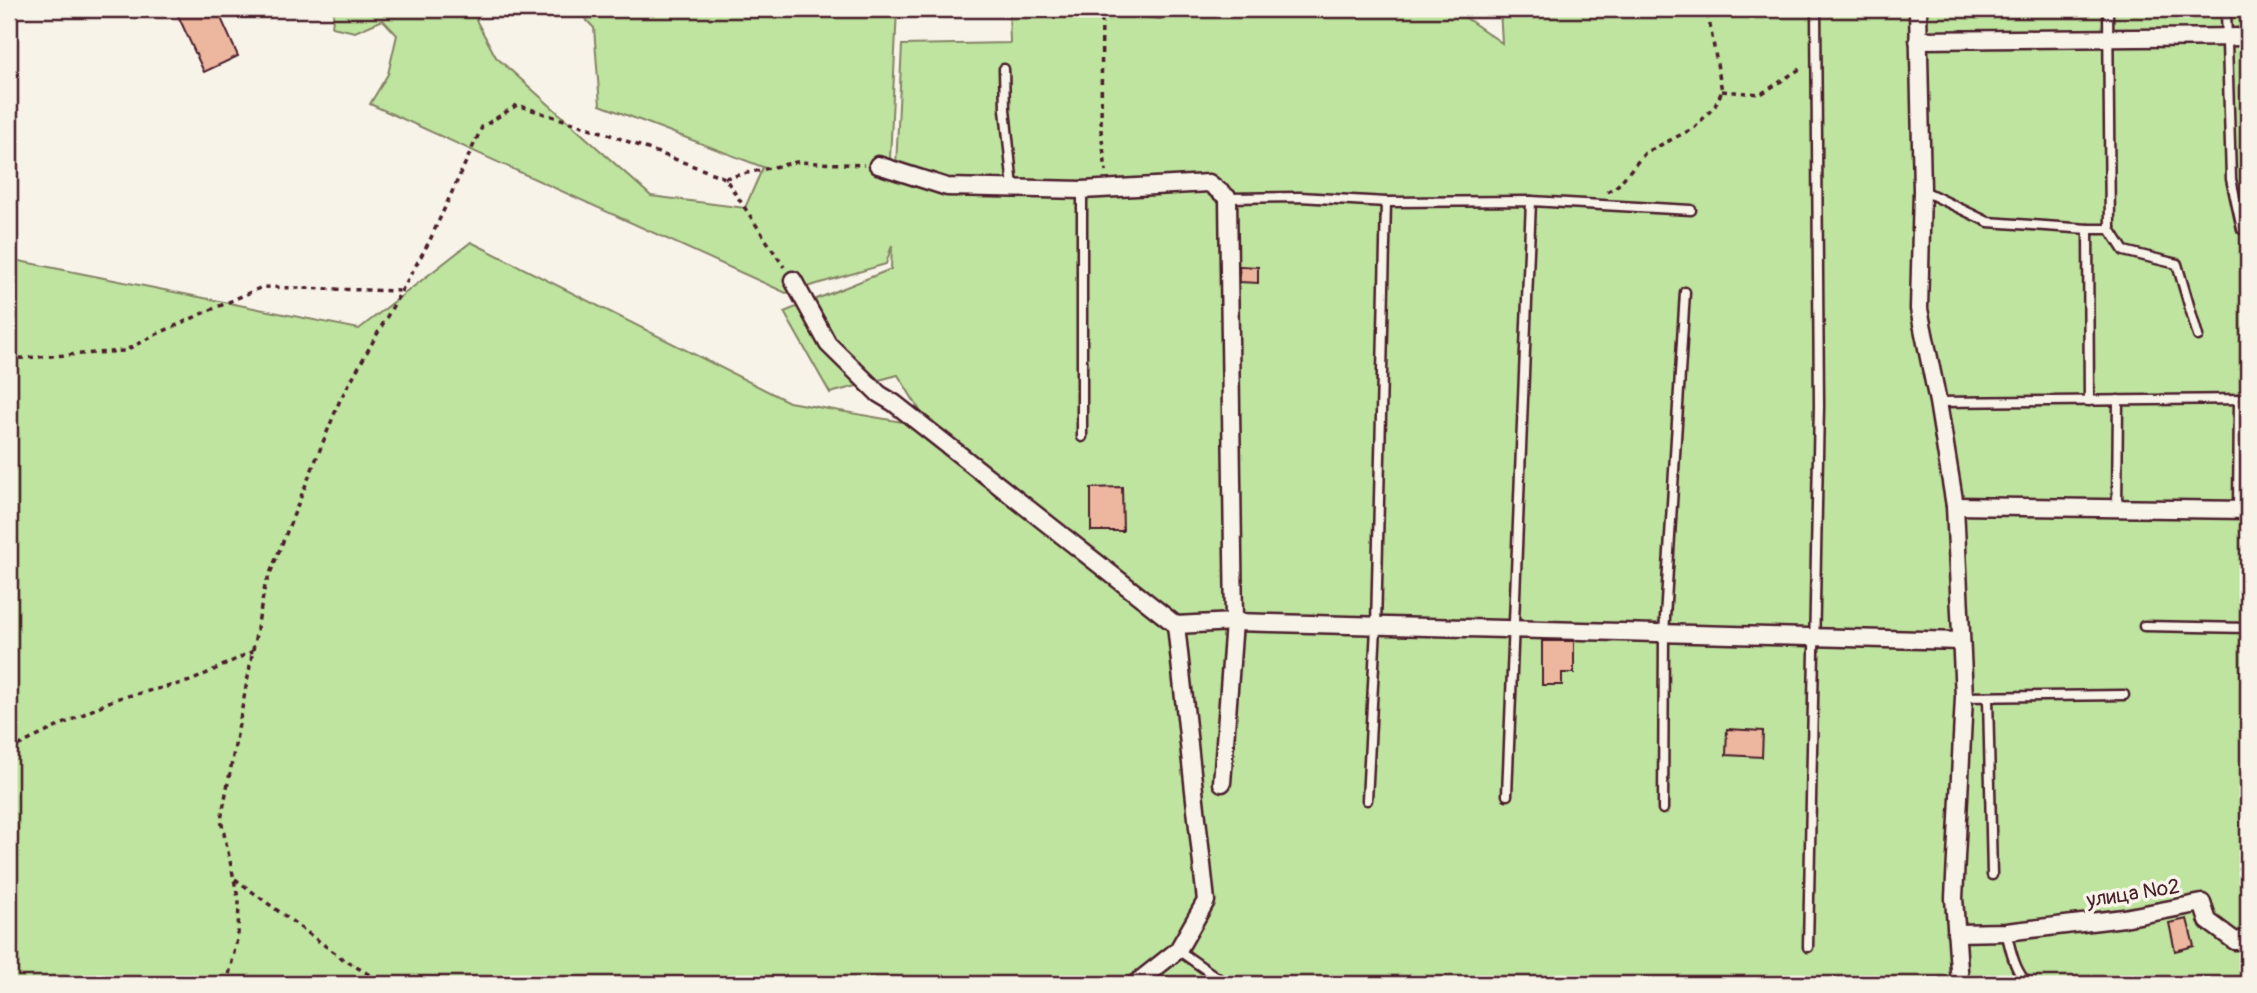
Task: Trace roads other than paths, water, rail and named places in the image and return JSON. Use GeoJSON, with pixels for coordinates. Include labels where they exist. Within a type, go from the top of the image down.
{"type":"FeatureCollection","features":[{"type":"Feature","properties":{"kind":"street"},"geometry":{"type":"LineString","coordinates":[[1918,9],[1922,190],[1919,309],[1955,506],[1964,697],[1954,898],[1960,984]]}},
{"type":"Feature","properties":{"kind":"street"},"geometry":{"type":"LineString","coordinates":[[1919,40],[2248,37]]}},
{"type":"Feature","properties":{"kind":"street"},"geometry":{"type":"LineString","coordinates":[[878,166],[947,187],[1082,190],[1209,183],[1228,198],[1234,622],[1222,783]]}},
{"type":"Feature","properties":{"kind":"street"},"geometry":{"type":"LineString","coordinates":[[793,280],[828,344],[879,394],[894,403],[1176,625],[1234,622],[1961,641]]}},
{"type":"Feature","properties":{"kind":"street"},"geometry":{"type":"LineString","coordinates":[[1955,506],[2243,510]]}},
{"type":"Feature","properties":{"kind":"street"},"geometry":{"type":"LineString","coordinates":[[1135,984],[1178,950],[1206,901],[1176,625]]}},
{"type":"Feature","properties":{"kind":"street","name":"улица №2"},"geometry":{"type":"LineString","coordinates":[[1956,933],[2006,932],[2124,918],[2202,903],[2208,921],[2235,941],[2248,939]]}},
{"type":"Feature","properties":{"kind":"lane"},"geometry":{"type":"LineString","coordinates":[[1808,947],[1819,406],[1816,9]]}},
{"type":"Feature","properties":{"kind":"lane"},"geometry":{"type":"LineString","coordinates":[[2108,9],[2110,229],[2124,251],[2177,264],[2198,336]]}},
{"type":"Feature","properties":{"kind":"lane"},"geometry":{"type":"LineString","coordinates":[[2226,9],[2231,179],[2242,229]]}},
{"type":"Feature","properties":{"kind":"lane"},"geometry":{"type":"LineString","coordinates":[[1004,69],[1013,188]]}},
{"type":"Feature","properties":{"kind":"lane"},"geometry":{"type":"LineString","coordinates":[[1082,190],[1082,437]]}},
{"type":"Feature","properties":{"kind":"lane"},"geometry":{"type":"LineString","coordinates":[[1922,190],[1988,222],[2110,229]]}},
{"type":"Feature","properties":{"kind":"lane"},"geometry":{"type":"LineString","coordinates":[[1228,198],[1300,197],[1386,202],[1531,201],[1691,211]]}},
{"type":"Feature","properties":{"kind":"lane"},"geometry":{"type":"LineString","coordinates":[[1507,795],[1531,201]]}},
{"type":"Feature","properties":{"kind":"lane"},"geometry":{"type":"LineString","coordinates":[[1367,800],[1376,627],[1386,202]]}},
{"type":"Feature","properties":{"kind":"lane"},"geometry":{"type":"LineString","coordinates":[[2088,229],[2089,401]]}},
{"type":"Feature","properties":{"kind":"lane"},"geometry":{"type":"LineString","coordinates":[[1663,809],[1664,634],[1685,292]]}},
{"type":"Feature","properties":{"kind":"lane"},"geometry":{"type":"LineString","coordinates":[[1938,402],[2244,399],[2243,510]]}},
{"type":"Feature","properties":{"kind":"lane"},"geometry":{"type":"LineString","coordinates":[[2117,508],[2118,400]]}},
{"type":"Feature","properties":{"kind":"lane"},"geometry":{"type":"LineString","coordinates":[[2144,626],[2248,628]]}},
{"type":"Feature","properties":{"kind":"lane"},"geometry":{"type":"LineString","coordinates":[[1964,697],[2124,695]]}},
{"type":"Feature","properties":{"kind":"lane"},"geometry":{"type":"LineString","coordinates":[[1987,697],[1992,875]]}},
{"type":"Feature","properties":{"kind":"lane"},"geometry":{"type":"LineString","coordinates":[[2006,932],[2013,960],[2022,979],[2028,984]]}},
{"type":"Feature","properties":{"kind":"lane"},"geometry":{"type":"LineString","coordinates":[[1178,950],[1226,984]]}}]}
